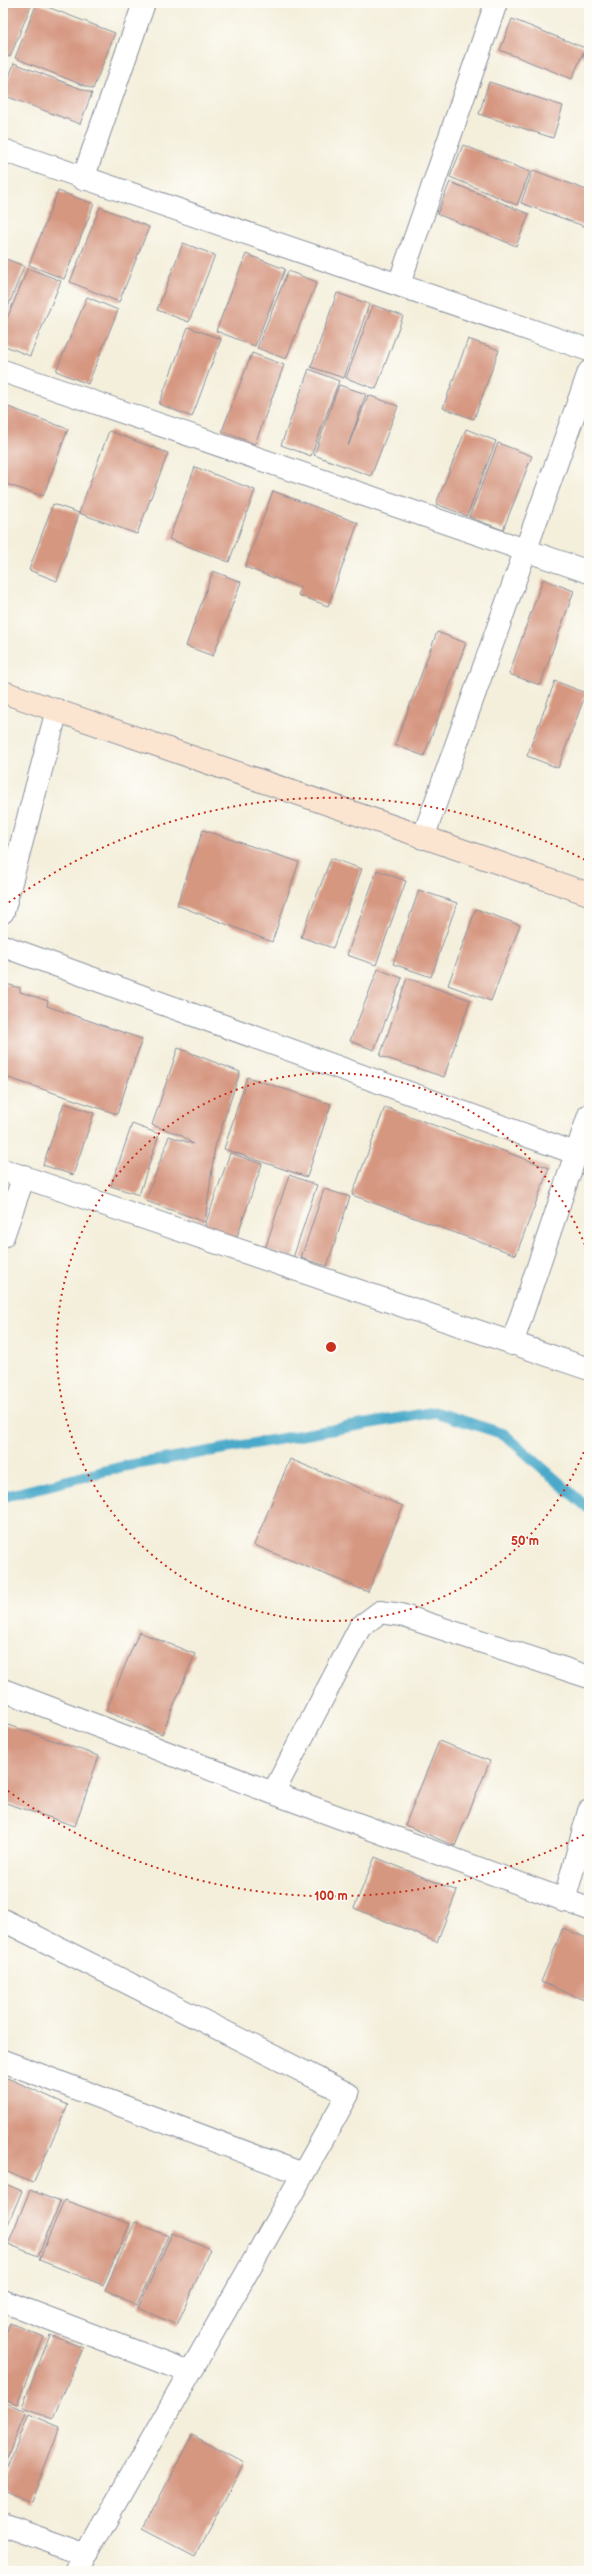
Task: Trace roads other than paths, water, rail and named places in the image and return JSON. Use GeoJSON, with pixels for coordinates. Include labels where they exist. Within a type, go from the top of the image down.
{"type":"FeatureCollection","features":[{"type":"Feature","properties":{"kind":"street"},"geometry":{"type":"LineString","coordinates":[[82,178],[144,3]]}},
{"type":"Feature","properties":{"kind":"street"},"geometry":{"type":"LineString","coordinates":[[399,284],[496,3]]}},
{"type":"Feature","properties":{"kind":"street"},"geometry":{"type":"LineString","coordinates":[[3,150],[589,350]]}},
{"type":"Feature","properties":{"kind":"street"},"geometry":{"type":"LineString","coordinates":[[3,371],[589,572]]}},
{"type":"Feature","properties":{"kind":"street"},"geometry":{"type":"LineString","coordinates":[[423,838],[589,372]]}},
{"type":"Feature","properties":{"kind":"street"},"geometry":{"type":"LineString","coordinates":[[3,692],[589,894]]}},
{"type":"Feature","properties":{"kind":"street"},"geometry":{"type":"LineString","coordinates":[[3,912],[58,710]]}},
{"type":"Feature","properties":{"kind":"street"},"geometry":{"type":"LineString","coordinates":[[3,946],[574,1153]]}},
{"type":"Feature","properties":{"kind":"street"},"geometry":{"type":"LineString","coordinates":[[512,1344],[574,1153],[589,1115]]}},
{"type":"Feature","properties":{"kind":"street"},"geometry":{"type":"LineString","coordinates":[[3,1170],[589,1369]]}},
{"type":"Feature","properties":{"kind":"street"},"geometry":{"type":"LineString","coordinates":[[3,1236],[24,1176]]}},
{"type":"Feature","properties":{"kind":"street"},"geometry":{"type":"LineString","coordinates":[[273,1793],[360,1627],[380,1612],[401,1615],[589,1677]]}},
{"type":"Feature","properties":{"kind":"street"},"geometry":{"type":"LineString","coordinates":[[3,1690],[273,1793],[589,1909]]}},
{"type":"Feature","properties":{"kind":"street"},"geometry":{"type":"LineString","coordinates":[[564,1901],[589,1811]]}},
{"type":"Feature","properties":{"kind":"street"},"geometry":{"type":"LineString","coordinates":[[3,1920],[348,2094],[82,2563],[3,2525]]}},
{"type":"Feature","properties":{"kind":"street"},"geometry":{"type":"LineString","coordinates":[[3,2060],[302,2174]]}},
{"type":"Feature","properties":{"kind":"street"},"geometry":{"type":"LineString","coordinates":[[3,2301],[189,2372]]}},
{"type":"Feature","properties":{"kind":"waterway"},"geometry":{"type":"LineString","coordinates":[[3,1497],[125,1466],[435,1412],[504,1434],[589,1509]]}}]}
